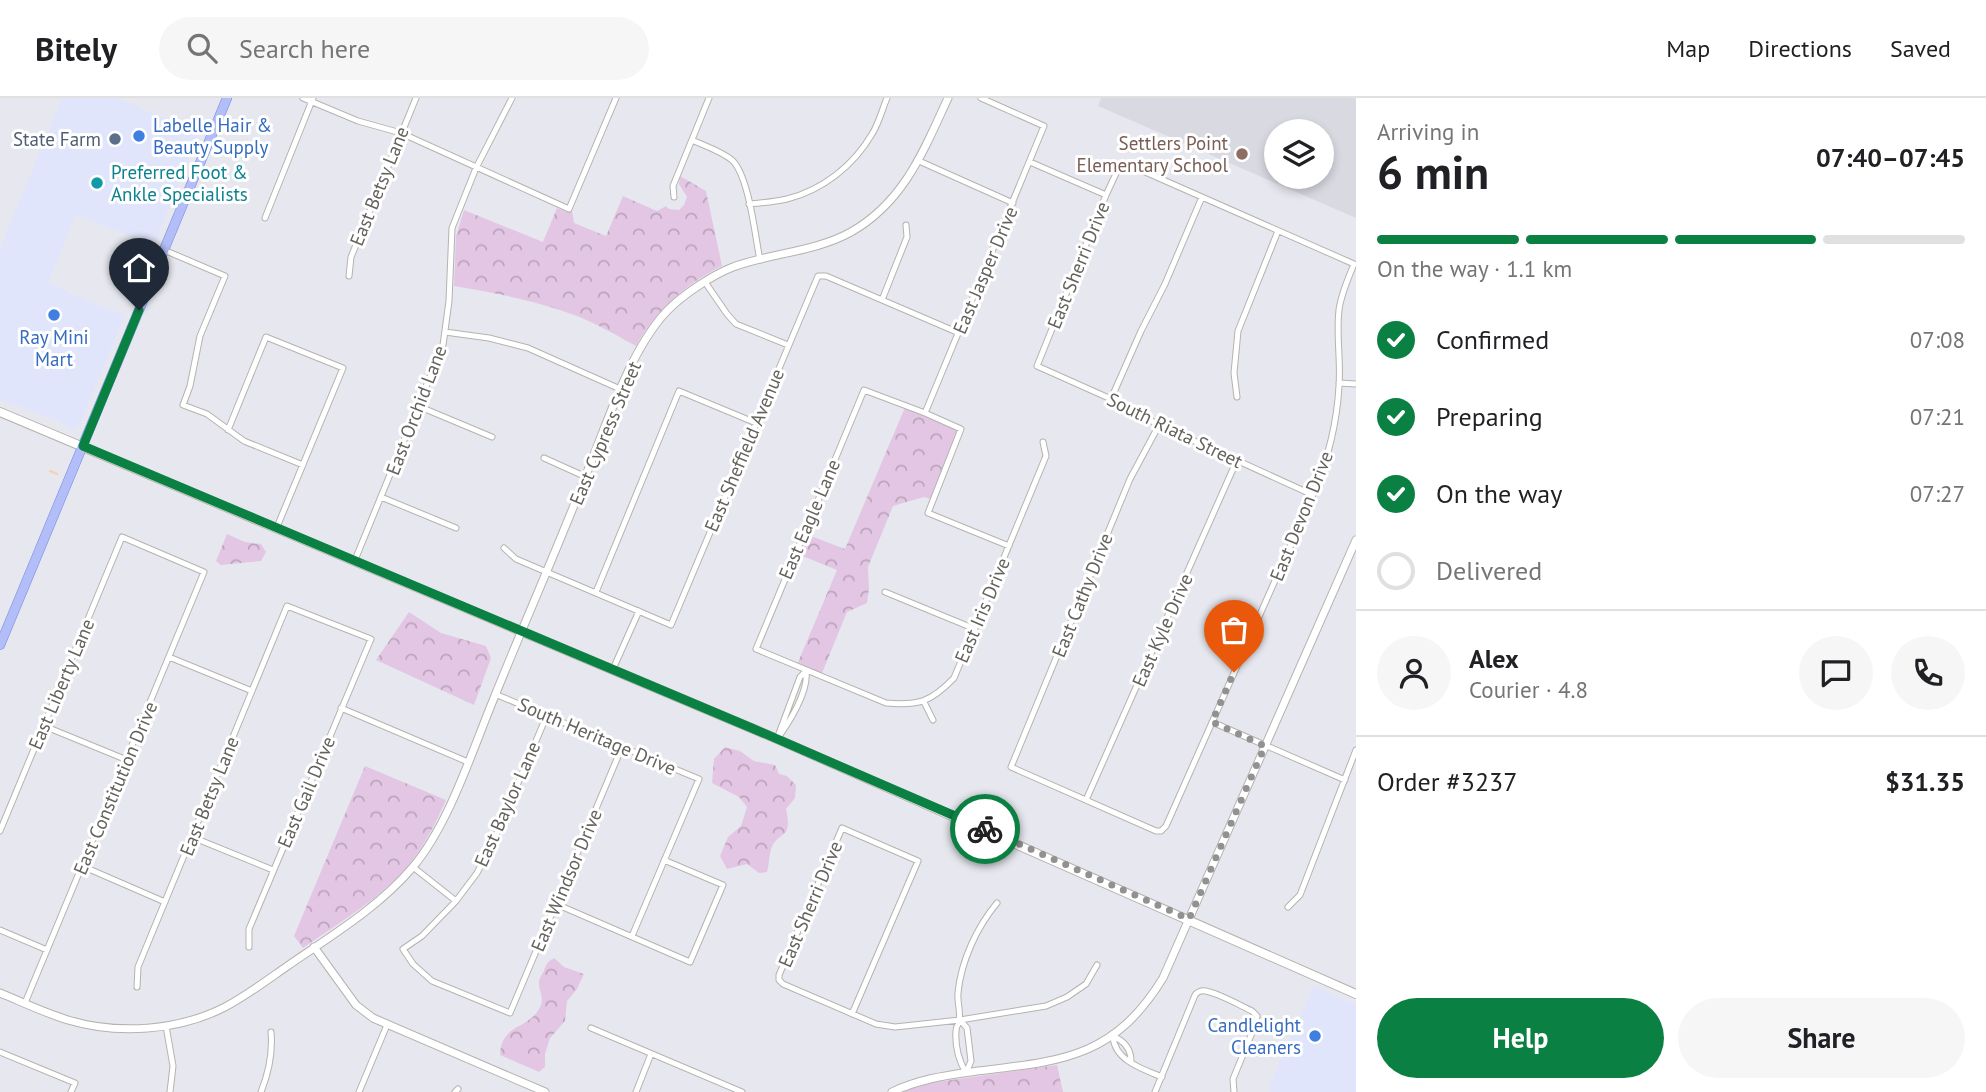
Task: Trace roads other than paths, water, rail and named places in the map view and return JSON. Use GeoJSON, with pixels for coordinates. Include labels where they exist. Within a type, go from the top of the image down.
{"type":"FeatureCollection","features":[{"type":"Feature","properties":{"kind":"main road"},"geometry":{"type":"LineString","coordinates":[[0,645],[227,98]]}},
{"type":"Feature","properties":{"kind":"main road"},"geometry":{"type":"LineString","coordinates":[[0,412],[777,738],[1356,994]]}},
{"type":"Feature","properties":{"kind":"street"},"geometry":{"type":"LineString","coordinates":[[303,98],[358,121],[401,133],[569,209],[616,98]]}},
{"type":"Feature","properties":{"kind":"street","name":"East Betsy Lane"},"geometry":{"type":"LineString","coordinates":[[349,276],[351,257],[416,98]]}},
{"type":"Feature","properties":{"kind":"street","name":"East Orchid Lane"},"geometry":{"type":"LineString","coordinates":[[355,560],[443,345],[449,301],[452,228],[476,168],[512,98]]}},
{"type":"Feature","properties":{"kind":"street"},"geometry":{"type":"LineString","coordinates":[[674,197],[673,186],[709,98]]}},
{"type":"Feature","properties":{"kind":"street"},"geometry":{"type":"LineString","coordinates":[[749,204],[787,199],[809,191],[835,176],[856,159],[873,132],[887,98]]}},
{"type":"Feature","properties":{"kind":"street","name":"East Cypress Street"},"geometry":{"type":"LineString","coordinates":[[522,631],[620,389],[650,334],[666,312],[705,282],[731,267],[817,245],[850,233],[867,221],[903,186],[919,161],[948,98]]}},
{"type":"Feature","properties":{"kind":"street","name":"East Jasper Drive"},"geometry":{"type":"LineString","coordinates":[[925,413],[1044,126],[981,98]]}},
{"type":"Feature","properties":{"kind":"street"},"geometry":{"type":"LineString","coordinates":[[265,218],[312,100]]}},
{"type":"Feature","properties":{"kind":"street"},"geometry":{"type":"LineString","coordinates":[[692,140],[729,157],[738,167],[745,181],[760,260]]}},
{"type":"Feature","properties":{"kind":"street"},"geometry":{"type":"LineString","coordinates":[[919,161],[1013,203]]}},
{"type":"Feature","properties":{"kind":"street"},"geometry":{"type":"LineString","coordinates":[[1030,162],[1106,195]]}},
{"type":"Feature","properties":{"kind":"street","name":"East Sherri Drive"},"geometry":{"type":"LineString","coordinates":[[1037,366],[1106,195],[1121,166],[1127,164],[1202,197]]}},
{"type":"Feature","properties":{"kind":"street"},"geometry":{"type":"LineString","coordinates":[[1111,399],[1166,284],[1202,197],[1278,231],[1238,331],[1235,363],[1237,397]]}},
{"type":"Feature","properties":{"kind":"street"},"geometry":{"type":"LineString","coordinates":[[906,225],[907,237],[882,300],[959,333]]}},
{"type":"Feature","properties":{"kind":"street","name":"East Devon Drive"},"geometry":{"type":"LineString","coordinates":[[1086,800],[1156,831],[1161,831],[1166,826],[1325,465],[1333,433],[1339,383],[1339,308],[1354,264],[1278,231]]}},
{"type":"Feature","properties":{"kind":"street"},"geometry":{"type":"LineString","coordinates":[[164,250],[225,276],[200,336],[190,386],[183,405],[207,414],[244,441],[303,465]]}},
{"type":"Feature","properties":{"kind":"street","name":"East Sheffield Avenue"},"geometry":{"type":"LineString","coordinates":[[639,611],[671,625],[818,276],[826,276],[882,300]]}},
{"type":"Feature","properties":{"kind":"street"},"geometry":{"type":"LineString","coordinates":[[705,282],[736,324],[788,345]]}},
{"type":"Feature","properties":{"kind":"street"},"geometry":{"type":"LineString","coordinates":[[445,332],[489,338],[528,348],[620,389]]}},
{"type":"Feature","properties":{"kind":"street"},"geometry":{"type":"LineString","coordinates":[[228,430],[265,337],[343,368],[277,527]]}},
{"type":"Feature","properties":{"kind":"street","name":"South Riata Street"},"geometry":{"type":"LineString","coordinates":[[1037,366],[1313,495]]}},
{"type":"Feature","properties":{"kind":"street"},"geometry":{"type":"LineString","coordinates":[[1339,383],[1356,384]]}},
{"type":"Feature","properties":{"kind":"street","name":"East Eagle Lane"},"geometry":{"type":"LineString","coordinates":[[806,671],[756,649],[864,390],[925,413]]}},
{"type":"Feature","properties":{"kind":"street"},"geometry":{"type":"LineString","coordinates":[[596,592],[679,391],[756,423]]}},
{"type":"Feature","properties":{"kind":"street"},"geometry":{"type":"LineString","coordinates":[[418,406],[492,437]]}},
{"type":"Feature","properties":{"kind":"street"},"geometry":{"type":"LineString","coordinates":[[925,413],[961,429],[928,513],[1009,546]]}},
{"type":"Feature","properties":{"kind":"street","name":"East Cathy Drive"},"geometry":{"type":"LineString","coordinates":[[1086,800],[1012,767],[1130,478],[1159,425]]}},
{"type":"Feature","properties":{"kind":"street","name":"East Iris Drive"},"geometry":{"type":"LineString","coordinates":[[924,702],[954,678],[1046,456],[1043,442]]}},
{"type":"Feature","properties":{"kind":"street"},"geometry":{"type":"LineString","coordinates":[[544,458],[586,477]]}},
{"type":"Feature","properties":{"kind":"street","name":"East Kyle Drive"},"geometry":{"type":"LineString","coordinates":[[1086,800],[1237,460]]}},
{"type":"Feature","properties":{"kind":"street"},"geometry":{"type":"LineString","coordinates":[[381,497],[456,528]]}},
{"type":"Feature","properties":{"kind":"street","name":"East Constitution Drive"},"geometry":{"type":"LineString","coordinates":[[26,1003],[204,572],[122,537]]}},
{"type":"Feature","properties":{"kind":"street","name":"East Liberty Lane"},"geometry":{"type":"LineString","coordinates":[[0,831],[122,537]]}},
{"type":"Feature","properties":{"kind":"street"},"geometry":{"type":"LineString","coordinates":[[892,1092],[931,1078],[1058,1060],[1084,1052],[1114,1036],[1149,1000],[1163,978],[1356,540]]}},
{"type":"Feature","properties":{"kind":"street"},"geometry":{"type":"LineString","coordinates":[[505,548],[516,559],[639,611],[612,669]]}},
{"type":"Feature","properties":{"kind":"street"},"geometry":{"type":"LineString","coordinates":[[886,592],[975,629]]}},
{"type":"Feature","properties":{"kind":"street","name":"East Betsy Lane"},"geometry":{"type":"LineString","coordinates":[[137,987],[138,967],[287,606]]}},
{"type":"Feature","properties":{"kind":"street","name":"East Gail Drive"},"geometry":{"type":"LineString","coordinates":[[249,947],[249,929],[371,639],[287,606]]}},
{"type":"Feature","properties":{"kind":"street"},"geometry":{"type":"LineString","coordinates":[[0,993],[69,1020],[92,1026],[130,1029],[166,1026],[227,1006],[314,947],[384,896],[413,867],[442,821],[522,631]]}},
{"type":"Feature","properties":{"kind":"street"},"geometry":{"type":"LineString","coordinates":[[169,657],[252,691]]}},
{"type":"Feature","properties":{"kind":"street"},"geometry":{"type":"LineString","coordinates":[[777,738],[789,724],[807,680],[806,671],[886,704],[907,705],[924,702],[933,720]]}},
{"type":"Feature","properties":{"kind":"street","name":"South Heritage Drive"},"geometry":{"type":"LineString","coordinates":[[495,694],[699,779],[664,860]]}},
{"type":"Feature","properties":{"kind":"street"},"geometry":{"type":"LineString","coordinates":[[341,708],[468,761]]}},
{"type":"Feature","properties":{"kind":"street","name":"East Baylor Lane"},"geometry":{"type":"LineString","coordinates":[[510,1013],[432,981],[413,964],[403,949],[422,936],[456,901],[477,873],[547,715]]}},
{"type":"Feature","properties":{"kind":"street"},"geometry":{"type":"LineString","coordinates":[[1212,722],[1345,780]]}},
{"type":"Feature","properties":{"kind":"street"},"geometry":{"type":"LineString","coordinates":[[44,726],[127,760]]}},
{"type":"Feature","properties":{"kind":"street","name":"East Windsor Drive"},"geometry":{"type":"LineString","coordinates":[[510,1013],[622,747]]}},
{"type":"Feature","properties":{"kind":"street"},"geometry":{"type":"LineString","coordinates":[[1288,907],[1300,895],[1356,750]]}},
{"type":"Feature","properties":{"kind":"street","name":"East Sherri Drive"},"geometry":{"type":"LineString","coordinates":[[842,828],[918,861],[852,1014],[783,985],[779,980],[842,828]]}},
{"type":"Feature","properties":{"kind":"street"},"geometry":{"type":"LineString","coordinates":[[192,837],[273,870]]}},
{"type":"Feature","properties":{"kind":"street"},"geometry":{"type":"LineString","coordinates":[[556,904],[690,962],[723,885],[664,860],[632,936]]}},
{"type":"Feature","properties":{"kind":"street"},"geometry":{"type":"LineString","coordinates":[[82,866],[164,902]]}},
{"type":"Feature","properties":{"kind":"street"},"geometry":{"type":"LineString","coordinates":[[413,867],[456,901]]}},
{"type":"Feature","properties":{"kind":"street"},"geometry":{"type":"LineString","coordinates":[[966,1073],[958,1051],[958,995],[963,969],[984,919],[997,903]]}},
{"type":"Feature","properties":{"kind":"street"},"geometry":{"type":"LineString","coordinates":[[0,930],[47,950]]}},
{"type":"Feature","properties":{"kind":"street"},"geometry":{"type":"LineString","coordinates":[[314,947],[363,1012],[387,1025],[545,1092]]}},
{"type":"Feature","properties":{"kind":"street"},"geometry":{"type":"LineString","coordinates":[[852,1014],[876,1024],[895,1027],[1046,1006],[1067,997],[1086,984],[1097,965]]}},
{"type":"Feature","properties":{"kind":"street"},"geometry":{"type":"LineString","coordinates":[[1156,1092],[1192,1000],[1196,993],[1202,991],[1252,1011],[1257,1016],[1233,1079],[1234,1092]]}},
{"type":"Feature","properties":{"kind":"street"},"geometry":{"type":"LineString","coordinates":[[960,1020],[967,1028],[971,1061],[966,1073]]}},
{"type":"Feature","properties":{"kind":"street"},"geometry":{"type":"LineString","coordinates":[[359,1092],[387,1025]]}},
{"type":"Feature","properties":{"kind":"street"},"geometry":{"type":"LineString","coordinates":[[166,1026],[173,1066],[170,1092]]}},
{"type":"Feature","properties":{"kind":"street"},"geometry":{"type":"LineString","coordinates":[[591,1028],[742,1092]]}},
{"type":"Feature","properties":{"kind":"street"},"geometry":{"type":"LineString","coordinates":[[261,1092],[268,1075],[272,1048],[271,1032]]}},
{"type":"Feature","properties":{"kind":"street"},"geometry":{"type":"LineString","coordinates":[[1114,1036],[1114,1044],[1123,1059],[1161,1077]]}},
{"type":"Feature","properties":{"kind":"street"},"geometry":{"type":"LineString","coordinates":[[1114,1036],[1122,1040],[1131,1053],[1131,1061]]}},
{"type":"Feature","properties":{"kind":"street"},"geometry":{"type":"LineString","coordinates":[[0,1052],[75,1083],[71,1092]]}},
{"type":"Feature","properties":{"kind":"street"},"geometry":{"type":"LineString","coordinates":[[636,1092],[652,1054]]}},
{"type":"Feature","properties":{"kind":"waterway"},"geometry":{"type":"LineString","coordinates":[[50,471],[57,474]]}},
{"type":"Feature","properties":{"kind":"place","name":"Labelle Hair & Beauty Supply"},"geometry":{"type":"Point","coordinates":[139,136]}},
{"type":"Feature","properties":{"kind":"place","name":"State Farm"},"geometry":{"type":"Point","coordinates":[115,139]}},
{"type":"Feature","properties":{"kind":"place","name":"Settlers Point Elementary School"},"geometry":{"type":"Point","coordinates":[1242,154]}},
{"type":"Feature","properties":{"kind":"place","name":"Preferred Foot & Ankle Specialists"},"geometry":{"type":"Point","coordinates":[97,183]}},
{"type":"Feature","properties":{"kind":"place","name":"Ray Mini Mart"},"geometry":{"type":"Point","coordinates":[54,315]}},
{"type":"Feature","properties":{"kind":"place","name":"Candlelight Cleaners"},"geometry":{"type":"Point","coordinates":[1315,1036]}}]}
